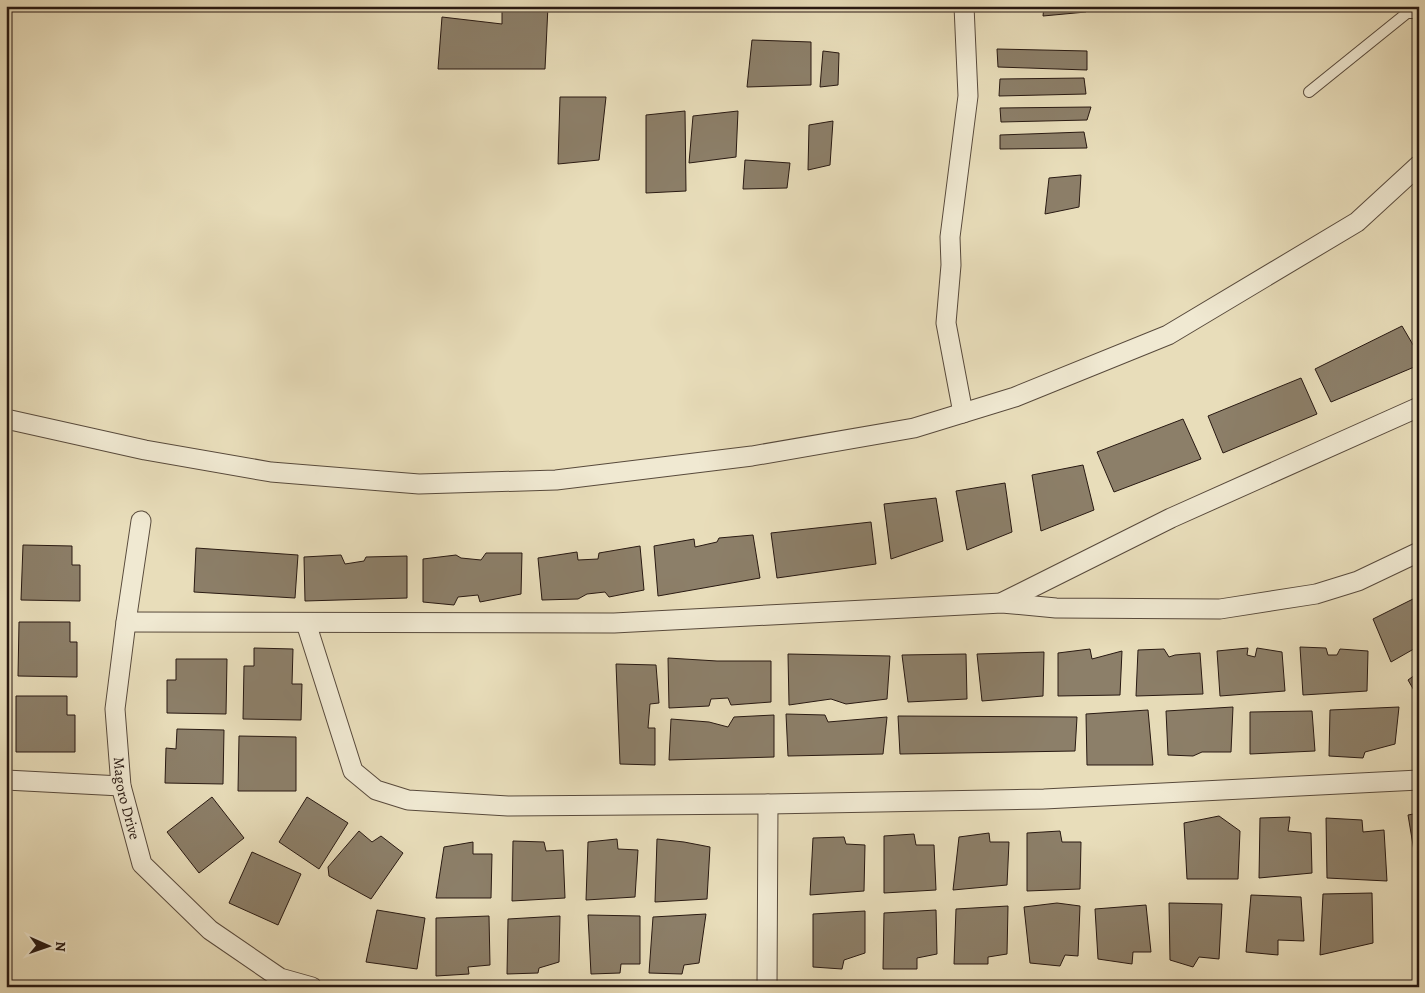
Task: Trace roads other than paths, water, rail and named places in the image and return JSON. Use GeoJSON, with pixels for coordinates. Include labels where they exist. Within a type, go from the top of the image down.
{"type":"FeatureCollection","features":[{"type":"Feature","properties":{"kind":"street"},"geometry":{"type":"LineString","coordinates":[[963,413],[946,323],[952,265],[950,237],[968,96],[964,6]]}},
{"type":"Feature","properties":{"kind":"street"},"geometry":{"type":"LineString","coordinates":[[6,419],[145,450],[272,472],[419,484],[556,480],[752,456],[914,428],[1015,397],[1168,336],[1357,222],[1419,165]]}},
{"type":"Feature","properties":{"kind":"street"},"geometry":{"type":"LineString","coordinates":[[1002,603],[1170,518],[1419,407]]}},
{"type":"Feature","properties":{"kind":"street","name":"Magoro Drive"},"geometry":{"type":"LineString","coordinates":[[141,521],[115,709],[121,786],[142,864],[210,930],[280,978],[312,987]]}},
{"type":"Feature","properties":{"kind":"street"},"geometry":{"type":"LineString","coordinates":[[126,622],[614,624],[1002,603],[1056,608],[1220,609],[1316,594],[1358,581],[1419,552]]}},
{"type":"Feature","properties":{"kind":"street"},"geometry":{"type":"LineString","coordinates":[[306,623],[353,771],[376,790],[408,800],[508,806],[1044,799],[1419,780]]}},
{"type":"Feature","properties":{"kind":"street"},"geometry":{"type":"LineString","coordinates":[[6,780],[121,786]]}},
{"type":"Feature","properties":{"kind":"street"},"geometry":{"type":"LineString","coordinates":[[767,987],[768,804]]}},
{"type":"Feature","properties":{"kind":"lane"},"geometry":{"type":"LineString","coordinates":[[1309,92],[1407,14],[1419,13]]}}]}
